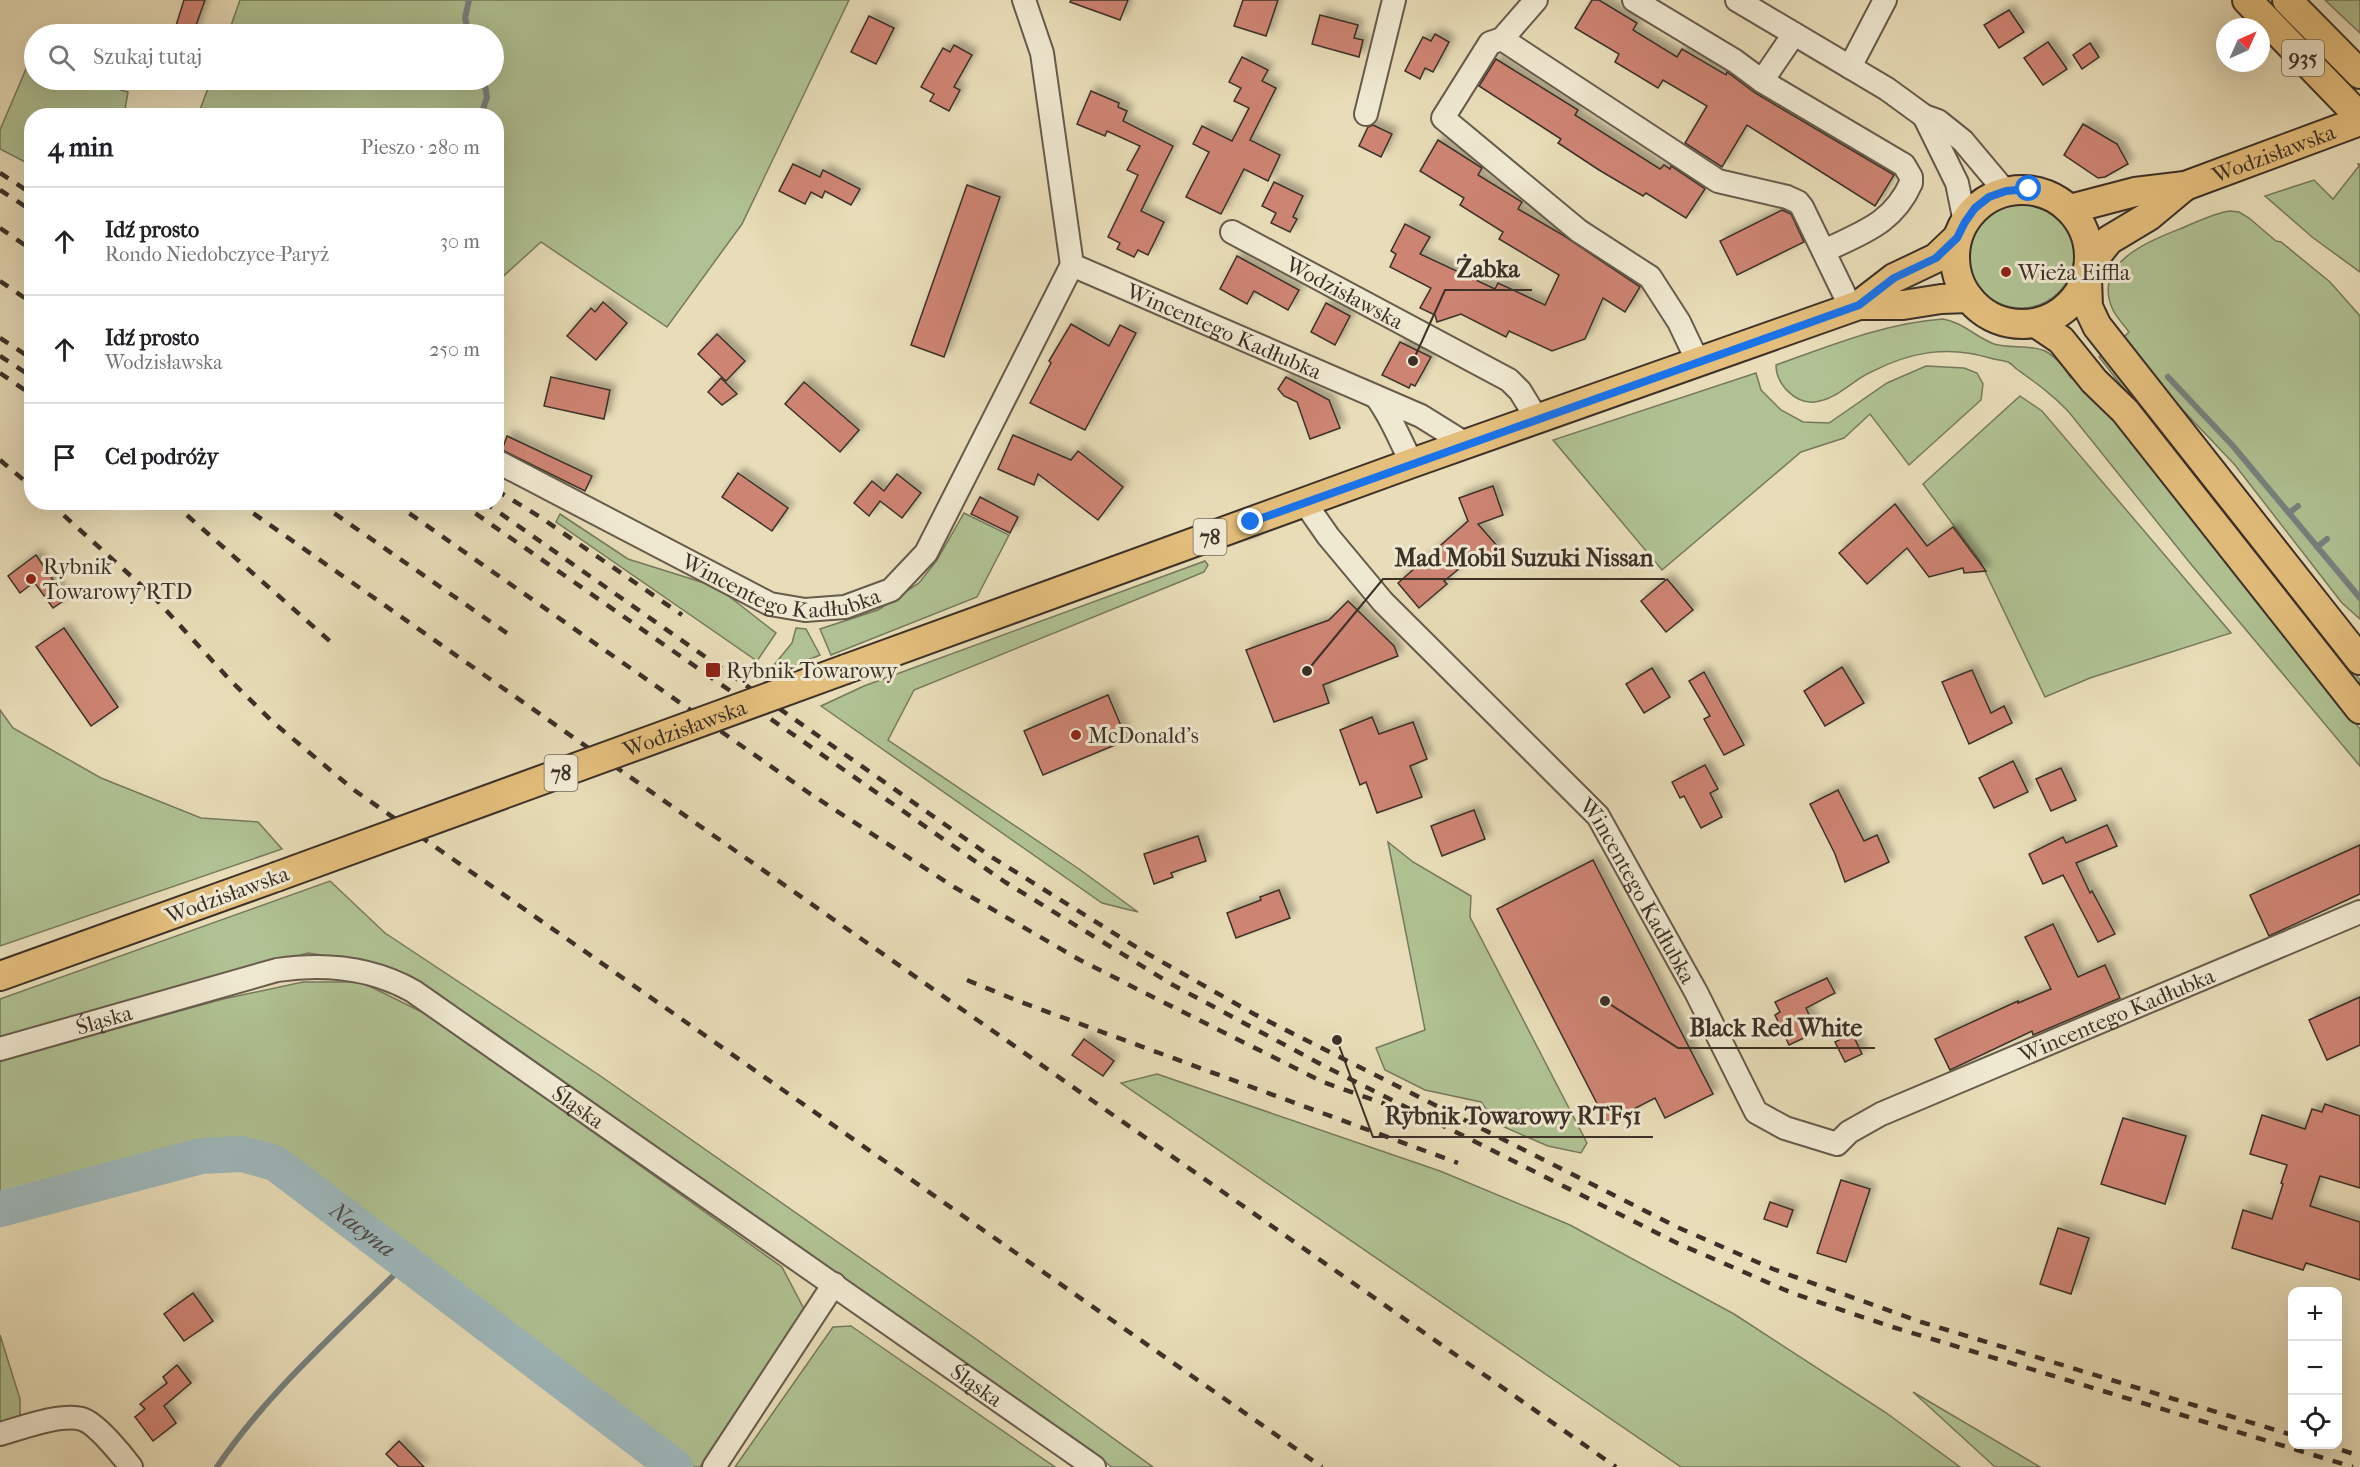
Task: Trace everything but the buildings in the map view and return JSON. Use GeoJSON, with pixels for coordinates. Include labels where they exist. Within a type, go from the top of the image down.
{"type":"FeatureCollection","features":[{"type":"Feature","properties":{"kind":"main road","name":"935"},"geometry":{"type":"LineString","coordinates":[[2247,0],[2360,119]]}},
{"type":"Feature","properties":{"kind":"main road","name":"935"},"geometry":{"type":"LineString","coordinates":[[2288,0],[2360,75]]}},
{"type":"Feature","properties":{"kind":"main road","name":"Wodzisławska"},"geometry":{"type":"LineString","coordinates":[[2070,209],[2135,192],[2185,186],[2360,119]]}},
{"type":"Feature","properties":{"kind":"main road","name":"Wodzisławska"},"geometry":{"type":"LineString","coordinates":[[2089,271],[2109,240],[2149,216],[2185,186]]}},
{"type":"Feature","properties":{"kind":"main road","name":"78"},"geometry":{"type":"LineString","coordinates":[[1961,230],[1975,208],[1989,197],[2006,191],[2029,189],[2051,195],[2070,209],[2082,225],[2089,244],[2089,271]]}},
{"type":"Feature","properties":{"kind":"main road","name":"Wodzisławska"},"geometry":{"type":"LineString","coordinates":[[0,976],[1412,463],[1855,306],[1894,278],[1936,258],[1961,230]]}},
{"type":"Feature","properties":{"kind":"main road"},"geometry":{"type":"LineString","coordinates":[[1961,230],[1955,259],[1959,280],[1969,298],[1982,311],[1999,320],[2017,324],[2036,323],[2064,311],[2078,296],[2089,271]]}},
{"type":"Feature","properties":{"kind":"main road"},"geometry":{"type":"LineString","coordinates":[[2089,271],[2088,307],[2097,326],[2360,660]]}},
{"type":"Feature","properties":{"kind":"main road","name":"Wodzisławska"},"geometry":{"type":"LineString","coordinates":[[1855,306],[1904,305],[1947,298],[1969,298]]}},
{"type":"Feature","properties":{"kind":"main road"},"geometry":{"type":"LineString","coordinates":[[2036,323],[2061,340],[2094,381],[2125,411],[2360,709]]}},
{"type":"Feature","properties":{"kind":"street"},"geometry":{"type":"LineString","coordinates":[[1024,0],[1042,53],[1072,265]]}},
{"type":"Feature","properties":{"kind":"street"},"geometry":{"type":"LineString","coordinates":[[1366,114],[1394,0]]}},
{"type":"Feature","properties":{"kind":"street"},"geometry":{"type":"LineString","coordinates":[[1536,0],[1502,39],[1490,43],[1443,117],[1579,231],[1650,277],[1679,322],[1698,362]]}},
{"type":"Feature","properties":{"kind":"street"},"geometry":{"type":"LineString","coordinates":[[1634,0],[1735,61],[1762,81],[1904,165],[1911,177],[1908,190],[1892,213],[1882,222],[1824,251]]}},
{"type":"Feature","properties":{"kind":"street"},"geometry":{"type":"LineString","coordinates":[[1737,0],[1850,67],[1924,116],[1938,120],[1963,141],[2006,191]]}},
{"type":"Feature","properties":{"kind":"street"},"geometry":{"type":"LineString","coordinates":[[1850,67],[1885,0]]}},
{"type":"Feature","properties":{"kind":"street"},"geometry":{"type":"LineString","coordinates":[[1762,81],[1794,34]]}},
{"type":"Feature","properties":{"kind":"street"},"geometry":{"type":"LineString","coordinates":[[1502,39],[1718,181],[1787,197],[1798,202],[1855,306]]}},
{"type":"Feature","properties":{"kind":"street"},"geometry":{"type":"LineString","coordinates":[[1924,116],[1957,183],[1961,230]]}},
{"type":"Feature","properties":{"kind":"street","name":"Wodzisławska"},"geometry":{"type":"LineString","coordinates":[[1232,232],[1509,380],[1520,391],[1538,419]]}},
{"type":"Feature","properties":{"kind":"street","name":"Wincentego Kadłubka"},"geometry":{"type":"LineString","coordinates":[[504,465],[770,604],[805,610],[845,607],[891,590],[926,553],[1072,265],[1438,425],[1466,444]]}},
{"type":"Feature","properties":{"kind":"street"},"geometry":{"type":"LineString","coordinates":[[1377,398],[1392,419],[1398,437],[1412,463]]}},
{"type":"Feature","properties":{"kind":"street","name":"Wincentego Kadłubka"},"geometry":{"type":"LineString","coordinates":[[1305,503],[1328,536],[1383,602],[1598,816],[1696,992],[1756,1112],[1785,1128],[1837,1144],[1849,1131],[1881,1114],[2360,912]]}},
{"type":"Feature","properties":{"kind":"street","name":"Śląska"},"geometry":{"type":"LineString","coordinates":[[0,1048],[277,970],[329,967],[374,973],[413,991],[1094,1467]]}},
{"type":"Feature","properties":{"kind":"street"},"geometry":{"type":"LineString","coordinates":[[714,1467],[834,1284]]}},
{"type":"Feature","properties":{"kind":"street"},"geometry":{"type":"LineString","coordinates":[[0,1434],[64,1418],[83,1419],[116,1447],[131,1467]]}},
{"type":"Feature","properties":{"kind":"green space"},"geometry":{"type":"Polygon","coordinates":[[[240,0],[849,0],[742,224],[667,327],[541,242],[504,276],[504,108],[201,108],[207,90],[504,90],[504,24],[232,24],[240,0]]]}},
{"type":"Feature","properties":{"kind":"green space"},"geometry":{"type":"Polygon","coordinates":[[[2325,0],[2360,0],[2360,33],[2325,0]]]}},
{"type":"Feature","properties":{"kind":"green space"},"geometry":{"type":"Polygon","coordinates":[[[24,74],[24,90],[121,90],[128,92],[125,108],[24,108],[24,161],[0,149],[0,130],[24,74]]]}},
{"type":"Feature","properties":{"kind":"green space"},"geometry":{"type":"Polygon","coordinates":[[[2360,164],[2360,272],[2312,237],[2265,196],[2314,180],[2333,199],[2359,166],[2360,164]]]}},
{"type":"Feature","properties":{"kind":"green space"},"geometry":{"type":"Polygon","coordinates":[[[2021,202],[2041,206],[2058,218],[2070,235],[2074,255],[2070,275],[2058,292],[2041,304],[2021,308],[2001,304],[1984,292],[1972,275],[1968,255],[1972,235],[1984,218],[2001,206],[2021,202]]]}},
{"type":"Feature","properties":{"kind":"green space"},"geometry":{"type":"Polygon","coordinates":[[[2230,211],[2239,212],[2249,218],[2276,241],[2281,242],[2330,282],[2360,316],[2360,619],[2342,603],[2235,465],[2160,386],[2123,338],[2129,332],[2113,310],[2108,294],[2110,279],[2116,267],[2127,256],[2169,233],[2230,211]]]}},
{"type":"Feature","properties":{"kind":"green space"},"geometry":{"type":"Polygon","coordinates":[[[1943,319],[1956,323],[1994,344],[2045,351],[2057,360],[2071,378],[2079,373],[2360,729],[2360,766],[2190,563],[2068,411],[2050,394],[2006,361],[1974,354],[1944,351],[1915,355],[1886,365],[1864,376],[1838,394],[1815,402],[1800,400],[1783,386],[1779,379],[1776,365],[1879,330],[1943,319]]]}},
{"type":"Feature","properties":{"kind":"green space"},"geometry":{"type":"Polygon","coordinates":[[[2103,354],[2360,680],[2360,689],[2099,357],[2103,354]]]}},
{"type":"Feature","properties":{"kind":"green space"},"geometry":{"type":"Polygon","coordinates":[[[1926,366],[1964,368],[1977,373],[1983,384],[1981,400],[1909,465],[1870,414],[1844,438],[1801,452],[1662,570],[1553,440],[1756,373],[1761,390],[1781,410],[1803,422],[1829,423],[1887,383],[1926,366]]]}},
{"type":"Feature","properties":{"kind":"green space"},"geometry":{"type":"Polygon","coordinates":[[[2020,396],[2042,411],[2231,633],[2090,678],[2045,697],[1980,561],[1923,484],[2020,396]]]}},
{"type":"Feature","properties":{"kind":"green space"},"geometry":{"type":"Polygon","coordinates":[[[964,513],[1009,535],[977,597],[831,655],[820,629],[878,610],[919,583],[937,560],[964,513]]]}},
{"type":"Feature","properties":{"kind":"green space"},"geometry":{"type":"Polygon","coordinates":[[[560,514],[628,559],[717,587],[776,633],[757,661],[556,522],[560,514]]]}},
{"type":"Feature","properties":{"kind":"green space"},"geometry":{"type":"Polygon","coordinates":[[[1205,561],[1208,565],[1204,572],[914,690],[888,740],[1079,869],[1138,912],[1102,903],[821,706],[864,686],[1205,561]]]}},
{"type":"Feature","properties":{"kind":"green space"},"geometry":{"type":"Polygon","coordinates":[[[796,628],[806,629],[820,655],[774,674],[770,670],[792,643],[796,628]]]}},
{"type":"Feature","properties":{"kind":"green space"},"geometry":{"type":"Polygon","coordinates":[[[0,710],[13,728],[101,778],[201,818],[258,822],[282,849],[0,946],[0,710]]]}},
{"type":"Feature","properties":{"kind":"green space"},"geometry":{"type":"Polygon","coordinates":[[[1388,842],[1413,862],[1471,896],[1470,917],[1587,1143],[1581,1153],[1548,1146],[1497,1124],[1481,1102],[1425,1090],[1385,1070],[1376,1048],[1425,1030],[1388,842]]]}},
{"type":"Feature","properties":{"kind":"green space"},"geometry":{"type":"Polygon","coordinates":[[[330,881],[385,933],[599,1075],[976,1339],[1153,1467],[1112,1467],[482,1024],[413,981],[354,960],[308,953],[0,1039],[0,999],[330,881]]]}},
{"type":"Feature","properties":{"kind":"green space"},"geometry":{"type":"Polygon","coordinates":[[[303,982],[361,982],[432,1017],[782,1267],[805,1311],[700,1467],[693,1467],[597,1398],[594,1412],[268,1165],[229,1161],[138,1181],[0,1216],[0,1061],[223,999],[303,982]]]}},
{"type":"Feature","properties":{"kind":"green space"},"geometry":{"type":"Polygon","coordinates":[[[1157,1074],[1440,1171],[1570,1225],[1734,1314],[1885,1412],[1960,1467],[1681,1467],[1121,1083],[1157,1074]]]}},
{"type":"Feature","properties":{"kind":"green space"},"geometry":{"type":"Polygon","coordinates":[[[851,1326],[1055,1467],[735,1467],[833,1327],[851,1326]]]}},
{"type":"Feature","properties":{"kind":"green space"},"geometry":{"type":"Polygon","coordinates":[[[0,1335],[20,1399],[20,1416],[0,1423],[0,1335]]]}},
{"type":"Feature","properties":{"kind":"green space"},"geometry":{"type":"Polygon","coordinates":[[[1913,1392],[2040,1467],[1995,1467],[1913,1392]]]}},
{"type":"Feature","properties":{"kind":"waterway"},"geometry":{"type":"LineString","coordinates":[[466,24],[465,18],[469,0]]}},
{"type":"Feature","properties":{"kind":"waterway"},"geometry":{"type":"LineString","coordinates":[[484,108],[487,97],[486,90]]}},
{"type":"Feature","properties":{"kind":"waterway"},"geometry":{"type":"LineString","coordinates":[[2168,377],[2233,446],[2360,598]]}},
{"type":"Feature","properties":{"kind":"waterway"},"geometry":{"type":"LineString","coordinates":[[2289,513],[2298,506]]}},
{"type":"Feature","properties":{"kind":"waterway"},"geometry":{"type":"LineString","coordinates":[[2317,547],[2327,539]]}},
{"type":"Feature","properties":{"kind":"waterway","name":"Nacyna"},"geometry":{"type":"LineString","coordinates":[[0,1209],[201,1156],[242,1154],[275,1163],[675,1467]]}},
{"type":"Feature","properties":{"kind":"waterway"},"geometry":{"type":"LineString","coordinates":[[217,1467],[237,1439],[283,1386],[406,1263]]}},
{"type":"Feature","properties":{"kind":"railway"},"geometry":{"type":"LineString","coordinates":[[0,173],[24,189]]}},
{"type":"Feature","properties":{"kind":"railway"},"geometry":{"type":"LineString","coordinates":[[0,190],[24,206]]}},
{"type":"Feature","properties":{"kind":"railway"},"geometry":{"type":"LineString","coordinates":[[0,228],[24,244]]}},
{"type":"Feature","properties":{"kind":"railway"},"geometry":{"type":"LineString","coordinates":[[0,281],[24,298]]}},
{"type":"Feature","properties":{"kind":"railway"},"geometry":{"type":"LineString","coordinates":[[0,338],[24,354]]}},
{"type":"Feature","properties":{"kind":"railway"},"geometry":{"type":"LineString","coordinates":[[0,356],[24,372]]}},
{"type":"Feature","properties":{"kind":"railway"},"geometry":{"type":"LineString","coordinates":[[0,373],[24,390]]}},
{"type":"Feature","properties":{"kind":"railway"},"geometry":{"type":"LineString","coordinates":[[0,460],[24,480]]}},
{"type":"Feature","properties":{"kind":"railway"},"geometry":{"type":"LineString","coordinates":[[504,495],[540,517],[682,615]]}},
{"type":"Feature","properties":{"kind":"railway"},"geometry":{"type":"LineString","coordinates":[[58,510],[152,595],[230,680],[274,723],[354,790],[1322,1467]]}},
{"type":"Feature","properties":{"kind":"railway"},"geometry":{"type":"LineString","coordinates":[[181,510],[332,643]]}},
{"type":"Feature","properties":{"kind":"railway"},"geometry":{"type":"LineString","coordinates":[[248,510],[1616,1467]]}},
{"type":"Feature","properties":{"kind":"railway"},"geometry":{"type":"LineString","coordinates":[[330,510],[511,636]]}},
{"type":"Feature","properties":{"kind":"railway"},"geometry":{"type":"LineString","coordinates":[[404,510],[809,793],[954,887],[1080,960],[1147,994],[1323,1082],[1385,1104]]}},
{"type":"Feature","properties":{"kind":"railway"},"geometry":{"type":"LineString","coordinates":[[470,510],[1005,882],[1173,985],[1326,1067],[1677,1243],[1792,1293],[1886,1325],[2353,1467]]}},
{"type":"Feature","properties":{"kind":"railway"},"geometry":{"type":"LineString","coordinates":[[495,510],[990,856],[1141,950],[1254,1014],[1677,1227],[1773,1269],[1921,1322],[2288,1434]]}},
{"type":"Feature","properties":{"kind":"railway"},"geometry":{"type":"LineString","coordinates":[[967,980],[1018,1001],[1458,1163]]}},
{"type":"Feature","properties":{"kind":"railway"},"geometry":{"type":"LineString","coordinates":[[2338,1449],[2360,1456]]}},
{"type":"Feature","properties":{"kind":"place","name":"Wieża Eiffla"},"geometry":{"type":"Point","coordinates":[2006,272]}},
{"type":"Feature","properties":{"kind":"place","name":"Żabka"},"geometry":{"type":"Point","coordinates":[1413,361]}},
{"type":"Feature","properties":{"kind":"place","name":"Rybnik Towarowy RTD"},"geometry":{"type":"Point","coordinates":[31,579]}},
{"type":"Feature","properties":{"kind":"place","name":"Rybnik Towarowy"},"geometry":{"type":"Point","coordinates":[713,670]}},
{"type":"Feature","properties":{"kind":"place","name":"Mad Mobil Suzuki Nissan"},"geometry":{"type":"Point","coordinates":[1307,671]}},
{"type":"Feature","properties":{"kind":"place","name":"McDonald's"},"geometry":{"type":"Point","coordinates":[1076,735]}},
{"type":"Feature","properties":{"kind":"place","name":"Black Red White"},"geometry":{"type":"Point","coordinates":[1605,1001]}},
{"type":"Feature","properties":{"kind":"place","name":"Rybnik Towarowy RTF51"},"geometry":{"type":"Point","coordinates":[1337,1040]}},
{"type":"Feature","properties":{"kind":"route"},"geometry":{"type":"LineString","coordinates":[[1251,522],[1859,305],[1894,278],[1936,258],[1957,238],[1975,208],[1989,197],[2006,191],[2029,189]]}}]}
